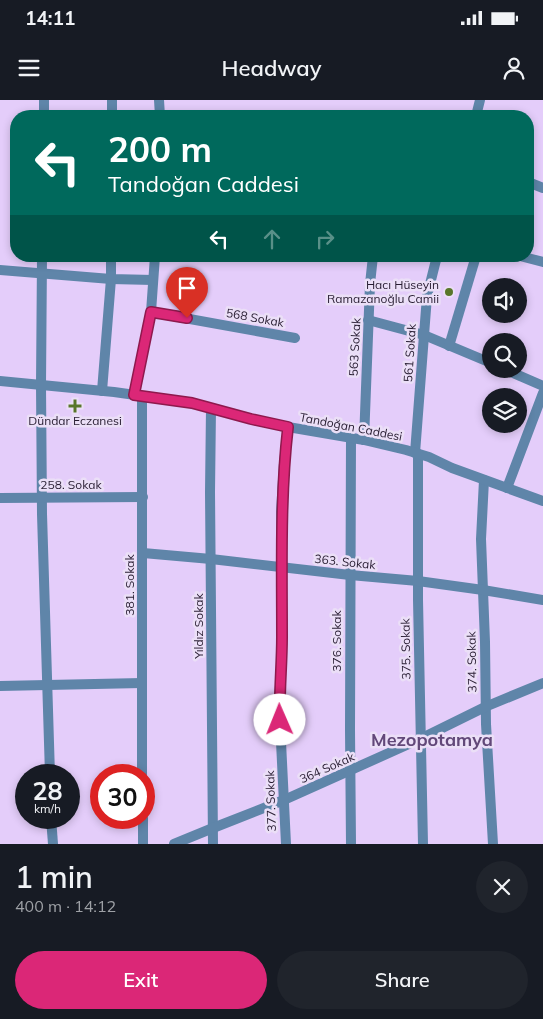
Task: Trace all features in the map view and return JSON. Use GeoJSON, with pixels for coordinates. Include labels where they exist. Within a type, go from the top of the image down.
{"type":"FeatureCollection","features":[{"type":"Feature","properties":{"kind":"street"},"geometry":{"type":"LineString","coordinates":[[42,262],[42,497],[50,764]]}},
{"type":"Feature","properties":{"kind":"street"},"geometry":{"type":"LineString","coordinates":[[102,391],[111,262]]}},
{"type":"Feature","properties":{"kind":"street","name":"381. Sokak"},"geometry":{"type":"LineString","coordinates":[[142,764],[143,497],[138,396],[151,312],[155,262]]}},
{"type":"Feature","properties":{"kind":"street","name":"563 Sokak"},"geometry":{"type":"LineString","coordinates":[[364,440],[368,320],[372,262]]}},
{"type":"Feature","properties":{"kind":"street","name":"561 Sokak"},"geometry":{"type":"LineString","coordinates":[[417,453],[427,296],[436,262]]}},
{"type":"Feature","properties":{"kind":"street"},"geometry":{"type":"LineString","coordinates":[[450,346],[474,262]]}},
{"type":"Feature","properties":{"kind":"street"},"geometry":{"type":"LineString","coordinates":[[0,270],[111,279],[154,280]]}},
{"type":"Feature","properties":{"kind":"street","name":"568 Sokak"},"geometry":{"type":"LineString","coordinates":[[151,312],[295,338]]}},
{"type":"Feature","properties":{"kind":"street"},"geometry":{"type":"LineString","coordinates":[[368,320],[424,335],[482,359]]}},
{"type":"Feature","properties":{"kind":"street"},"geometry":{"type":"LineString","coordinates":[[525,378],[543,386]]}},
{"type":"Feature","properties":{"kind":"street","name":"Tandoğan Caddesi"},"geometry":{"type":"LineString","coordinates":[[0,381],[102,391],[192,403],[288,427],[364,440],[429,457],[452,468],[543,501]]}},
{"type":"Feature","properties":{"kind":"street"},"geometry":{"type":"LineString","coordinates":[[507,488],[543,393]]}},
{"type":"Feature","properties":{"kind":"street","name":"Yıldız Sokak"},"geometry":{"type":"LineString","coordinates":[[211,408],[213,844]]}},
{"type":"Feature","properties":{"kind":"street","name":"377. Sokak"},"geometry":{"type":"LineString","coordinates":[[286,844],[279,701],[282,652],[281,512],[288,427]]}},
{"type":"Feature","properties":{"kind":"street","name":"376. Sokak"},"geometry":{"type":"LineString","coordinates":[[351,438],[351,844]]}},
{"type":"Feature","properties":{"kind":"street","name":"375. Sokak"},"geometry":{"type":"LineString","coordinates":[[417,453],[422,844]]}},
{"type":"Feature","properties":{"kind":"street","name":"374. Sokak"},"geometry":{"type":"LineString","coordinates":[[484,480],[481,539],[485,707],[493,844]]}},
{"type":"Feature","properties":{"kind":"street","name":"258. Sokak"},"geometry":{"type":"LineString","coordinates":[[0,498],[143,497]]}},
{"type":"Feature","properties":{"kind":"street","name":"363. Sokak"},"geometry":{"type":"LineString","coordinates":[[143,553],[418,581],[543,600]]}},
{"type":"Feature","properties":{"kind":"street"},"geometry":{"type":"LineString","coordinates":[[0,686],[142,683]]}},
{"type":"Feature","properties":{"kind":"street","name":"364 Sokak"},"geometry":{"type":"LineString","coordinates":[[174,844],[284,800],[420,739],[485,707],[543,683]]}},
{"type":"Feature","properties":{"kind":"street"},"geometry":{"type":"LineString","coordinates":[[52,829],[53,844]]}},
{"type":"Feature","properties":{"kind":"street"},"geometry":{"type":"LineString","coordinates":[[142,829],[143,844]]}},
{"type":"Feature","properties":{"kind":"place","name":"Hacı Hüseyin Ramazanoğlu Camii"},"geometry":{"type":"Point","coordinates":[449,292]}},
{"type":"Feature","properties":{"kind":"place","name":"Dündar Eczanesi"},"geometry":{"type":"Point","coordinates":[75,406]}},
{"type":"Feature","properties":{"kind":"district","name":"Mezopotamya"},"geometry":{"type":"Point","coordinates":[432,740]}},
{"type":"Feature","properties":{"kind":"route"},"geometry":{"type":"LineString","coordinates":[[187,318],[151,312],[134,395],[192,403],[288,427],[281,512],[282,652],[279,701],[280,720]]}}]}
